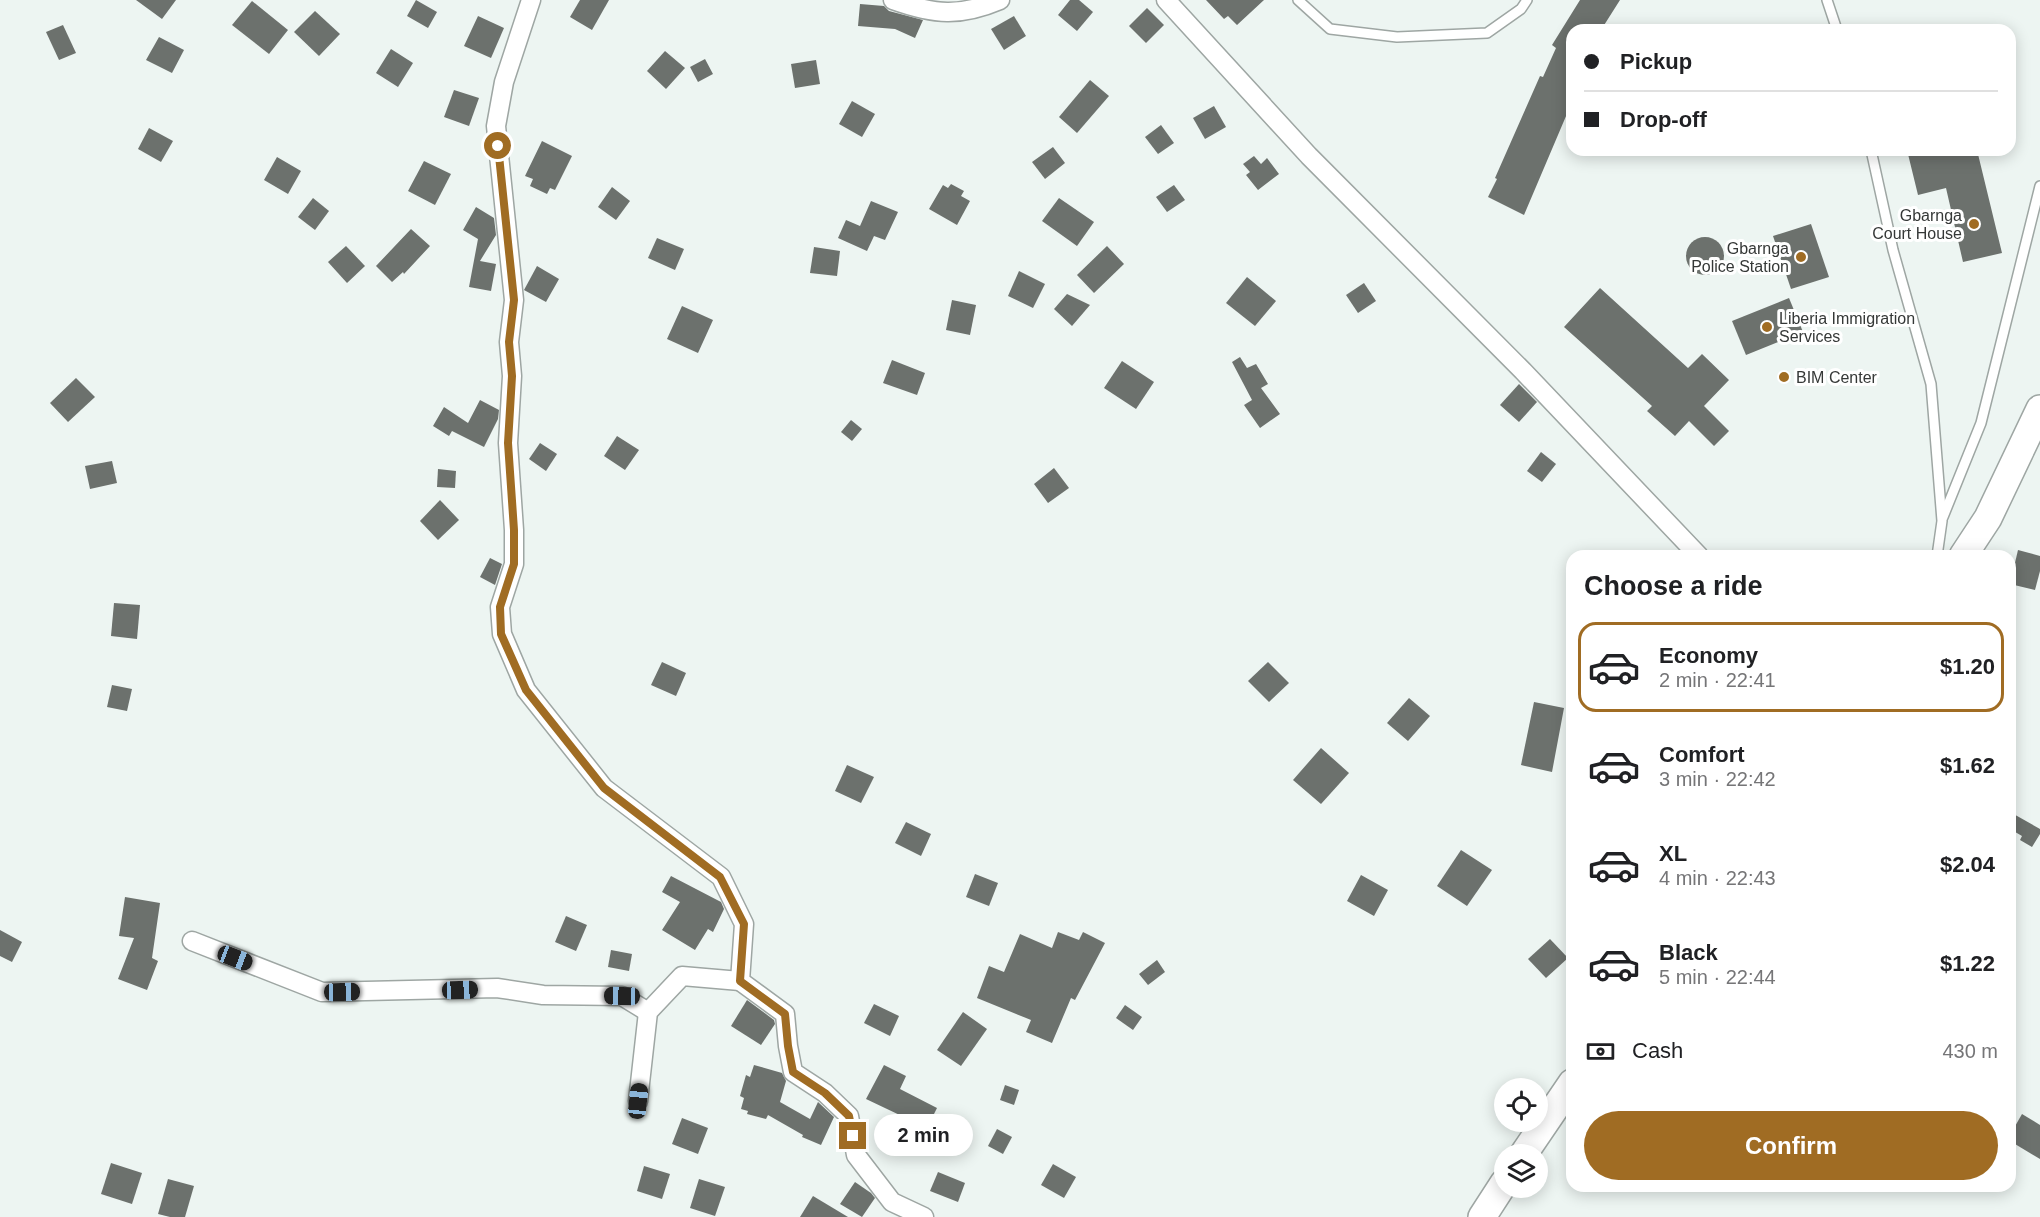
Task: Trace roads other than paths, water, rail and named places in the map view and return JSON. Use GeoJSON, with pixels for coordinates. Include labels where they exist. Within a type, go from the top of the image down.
{"type":"FeatureCollection","features":[{"type":"Feature","properties":{"kind":"main road"},"geometry":{"type":"LineString","coordinates":[[1967,550],[1988,518],[2040,409]]}},
{"type":"Feature","properties":{"kind":"main road"},"geometry":{"type":"LineString","coordinates":[[1531,1144],[1566,1092]]}},
{"type":"Feature","properties":{"kind":"main road"},"geometry":{"type":"LineString","coordinates":[[1482,1217],[1494,1198]]}},
{"type":"Feature","properties":{"kind":"street"},"geometry":{"type":"LineString","coordinates":[[531,0],[504,82],[496,126],[514,300],[509,342],[512,376],[508,443],[514,564],[500,607],[501,634],[526,690],[604,788],[720,877],[744,924],[740,981]]}},
{"type":"Feature","properties":{"kind":"street"},"geometry":{"type":"LineString","coordinates":[[894,0],[912,7],[953,13],[976,10],[1000,0]]}},
{"type":"Feature","properties":{"kind":"street"},"geometry":{"type":"LineString","coordinates":[[1166,0],[1309,156],[1523,371],[1693,550]]}},
{"type":"Feature","properties":{"kind":"street"},"geometry":{"type":"LineString","coordinates":[[192,941],[322,992],[497,988],[543,995],[622,996],[648,1012]]}},
{"type":"Feature","properties":{"kind":"street"},"geometry":{"type":"LineString","coordinates":[[638,1101],[648,1012],[682,976],[740,981],[785,1014],[793,1072],[825,1093],[849,1116],[856,1155],[892,1202],[924,1217]]}},
{"type":"Feature","properties":{"kind":"lane"},"geometry":{"type":"LineString","coordinates":[[1298,0],[1330,29],[1397,37],[1487,33],[1521,9],[1527,0]]}},
{"type":"Feature","properties":{"kind":"lane"},"geometry":{"type":"LineString","coordinates":[[1827,0],[1835,24]]}},
{"type":"Feature","properties":{"kind":"lane"},"geometry":{"type":"LineString","coordinates":[[1872,156],[1893,250],[1932,384],[1942,521],[1938,550]]}},
{"type":"Feature","properties":{"kind":"lane"},"geometry":{"type":"LineString","coordinates":[[1942,521],[1981,423],[2040,186]]}},
{"type":"Feature","properties":{"kind":"place","name":"Gbarnga Court House"},"geometry":{"type":"Point","coordinates":[1974,224]}},
{"type":"Feature","properties":{"kind":"place","name":"Gbarnga Police Station"},"geometry":{"type":"Point","coordinates":[1801,257]}},
{"type":"Feature","properties":{"kind":"place","name":"Liberia Immigration Services"},"geometry":{"type":"Point","coordinates":[1767,327]}},
{"type":"Feature","properties":{"kind":"place","name":"BIM Center"},"geometry":{"type":"Point","coordinates":[1784,377]}}]}
